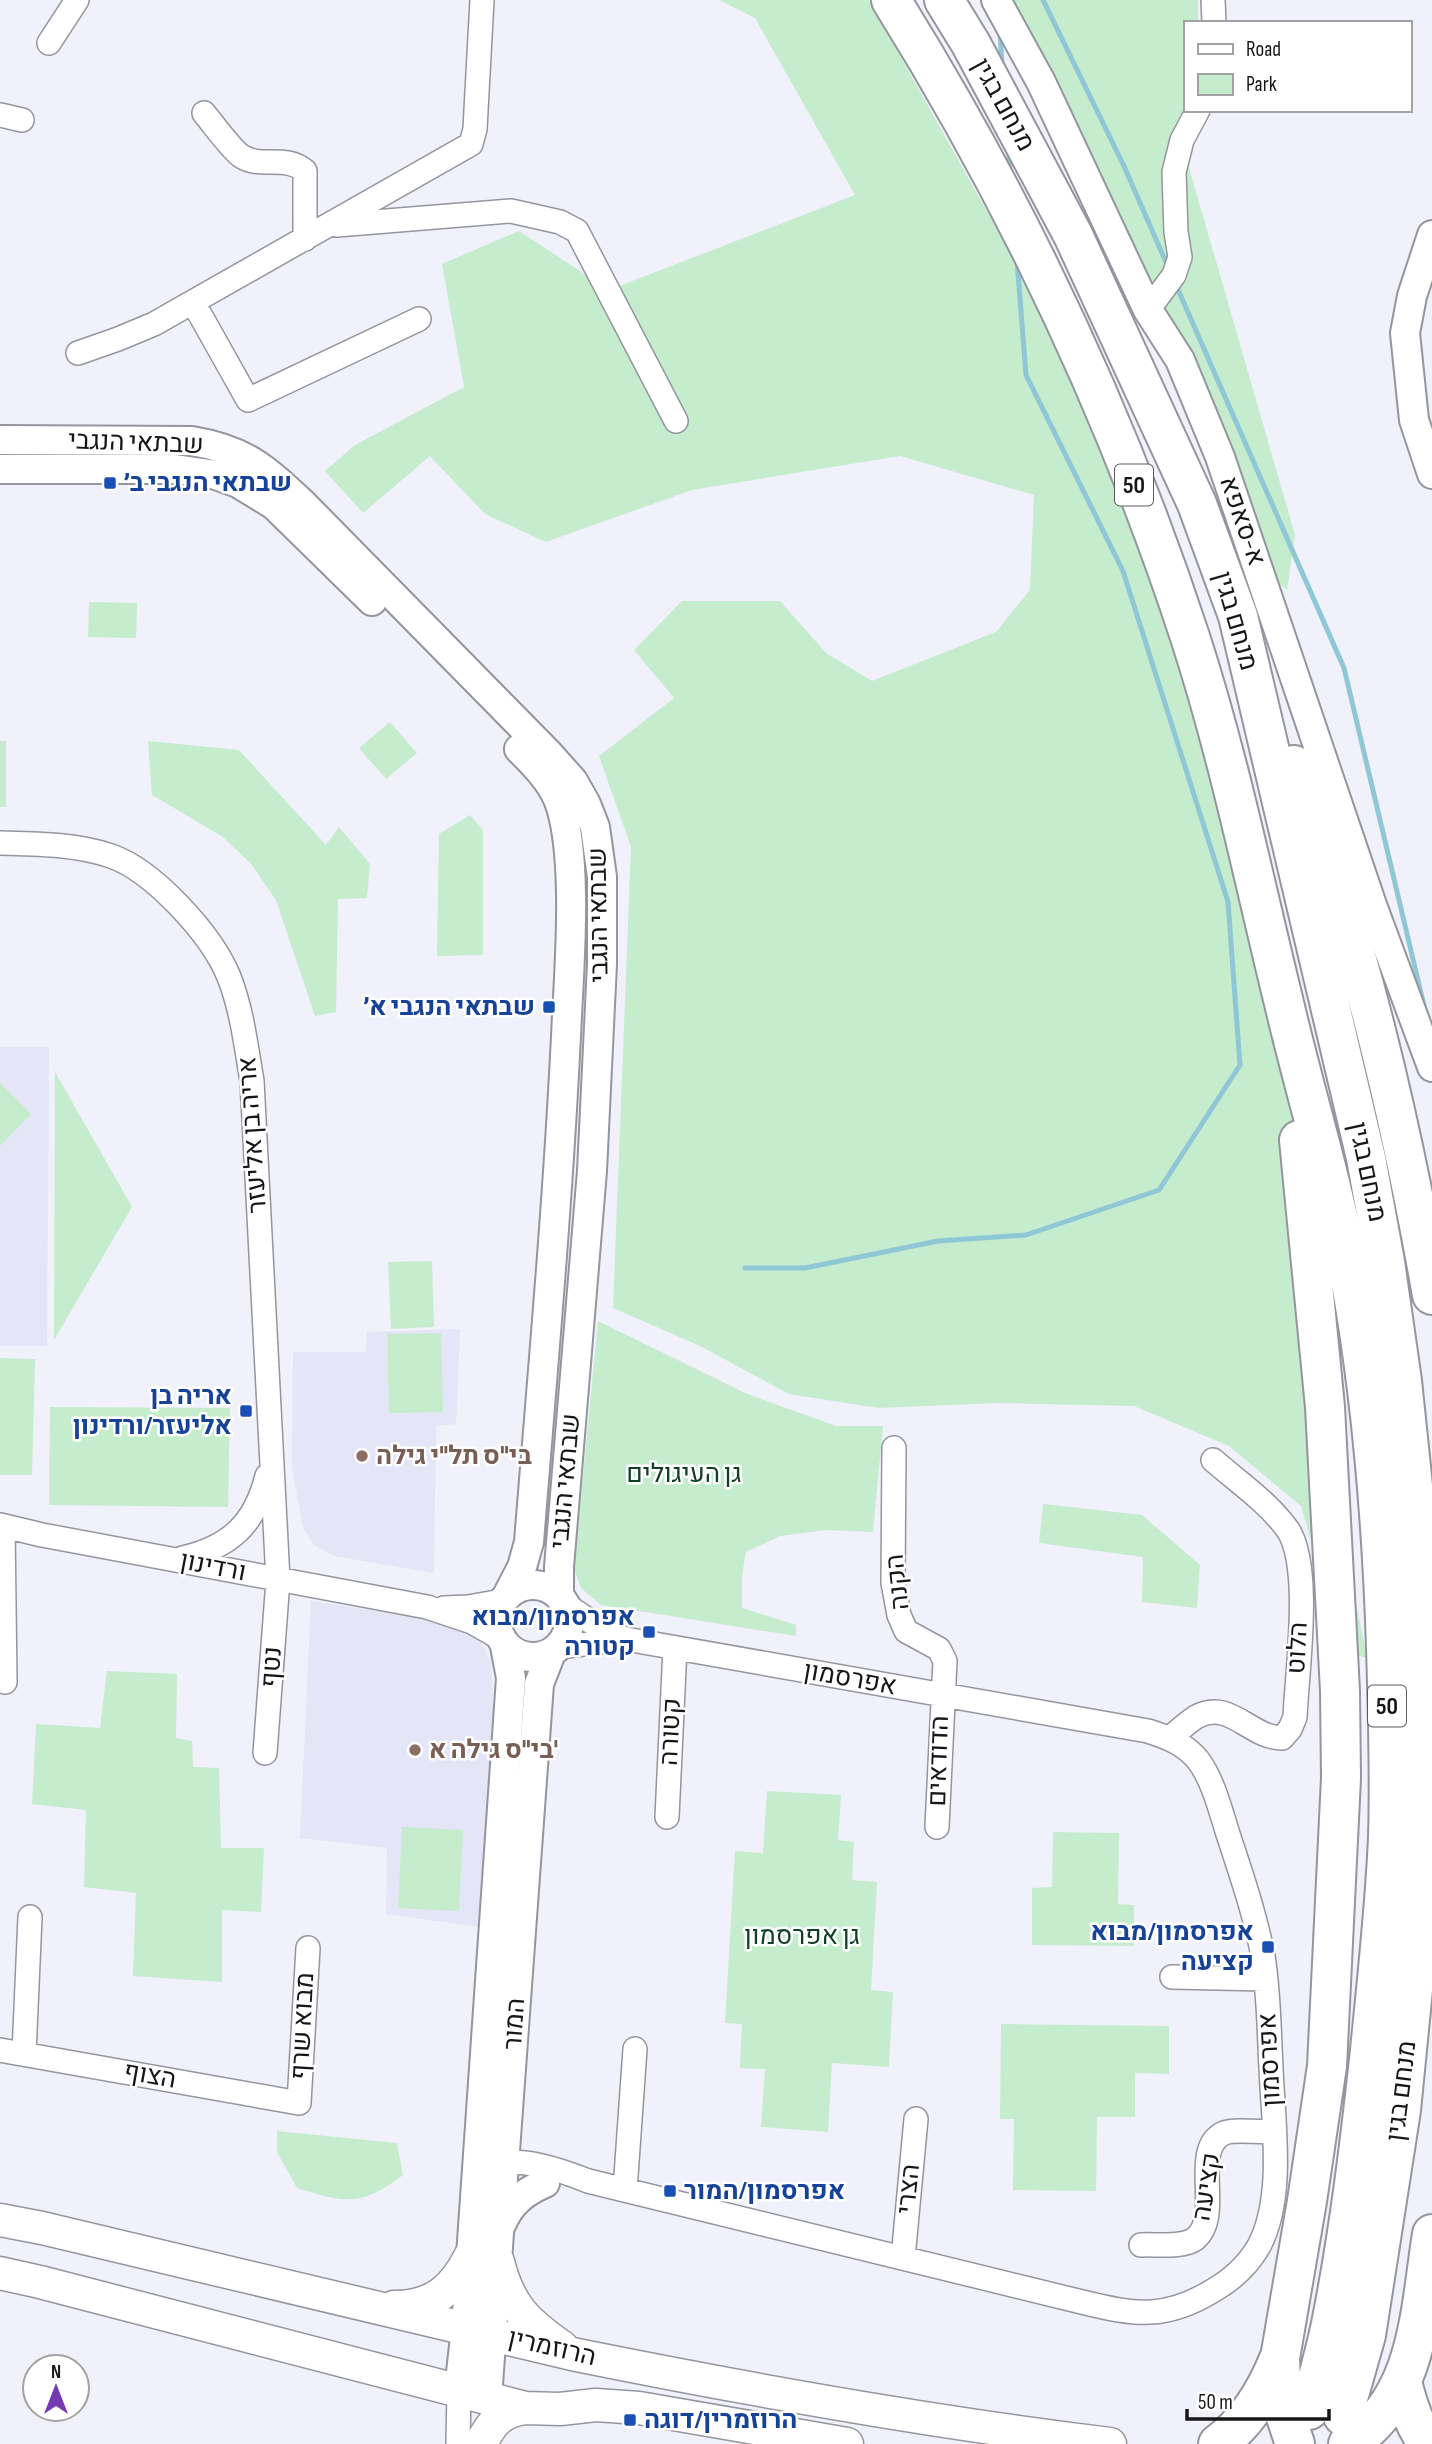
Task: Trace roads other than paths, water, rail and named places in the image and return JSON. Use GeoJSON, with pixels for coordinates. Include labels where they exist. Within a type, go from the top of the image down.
{"type":"FeatureCollection","features":[{"type":"Feature","properties":{"kind":"highway","name":"מנחם בגין"},"geometry":{"type":"LineString","coordinates":[[891,0],[930,61],[1044,276],[1147,514],[1190,639],[1220,741],[1331,1189],[1351,1285],[1374,1458],[1383,1564],[1388,1716],[1388,1835],[1362,2124],[1348,2231],[1330,2329],[1333,2423]]}},
{"type":"Feature","properties":{"kind":"highway","name":"מנחם בגין"},"geometry":{"type":"LineString","coordinates":[[944,0],[1010,116],[1089,268],[1197,504],[1238,616],[1366,1158],[1385,1262],[1402,1381],[1421,1601],[1425,1727],[1424,1837],[1416,1959],[1401,2110],[1384,2225],[1366,2335],[1333,2423]]}},
{"type":"Feature","properties":{"kind":"highway"},"geometry":{"type":"LineString","coordinates":[[1238,616],[1319,832],[1367,990],[1416,1202],[1432,1295]]}},
{"type":"Feature","properties":{"kind":"highway"},"geometry":{"type":"LineString","coordinates":[[1284,1006],[1325,1406],[1339,1665],[1341,1779],[1327,2066],[1280,2358],[1282,2405],[1294,2444]]}},
{"type":"Feature","properties":{"kind":"highway"},"geometry":{"type":"LineString","coordinates":[[1333,2423],[1376,2423],[1394,2399],[1411,2358],[1432,2234]]}},
{"type":"Feature","properties":{"kind":"highway"},"geometry":{"type":"LineString","coordinates":[[1218,2444],[1239,2424],[1261,2396],[1280,2358]]}},
{"type":"Feature","properties":{"kind":"highway"},"geometry":{"type":"LineString","coordinates":[[1402,2382],[1411,2415],[1419,2433],[1428,2444]]}},
{"type":"Feature","properties":{"kind":"main road","name":"הרוזמרין"},"geometry":{"type":"LineString","coordinates":[[0,2220],[572,2354],[798,2397],[1110,2444]]}},
{"type":"Feature","properties":{"kind":"main road"},"geometry":{"type":"LineString","coordinates":[[375,2307],[400,2307],[433,2300],[485,2259],[519,2309],[542,2334],[572,2354]]}},
{"type":"Feature","properties":{"kind":"main road","name":"הרוזמרין"},"geometry":{"type":"LineString","coordinates":[[0,2273],[40,2281],[525,2408],[544,2410],[596,2405],[639,2408],[847,2444]]}},
{"type":"Feature","properties":{"kind":"main road"},"geometry":{"type":"LineString","coordinates":[[481,2444],[496,2419],[525,2408]]}},
{"type":"Feature","properties":{"kind":"street"},"geometry":{"type":"LineString","coordinates":[[49,43],[77,0]]}},
{"type":"Feature","properties":{"kind":"street"},"geometry":{"type":"LineString","coordinates":[[78,353],[118,340],[154,324],[471,144],[475,129],[482,0]]}},
{"type":"Feature","properties":{"kind":"street","name":"א-סאפא"},"geometry":{"type":"LineString","coordinates":[[996,0],[1041,82],[1148,310],[1180,360],[1220,457],[1372,905],[1432,1067]]}},
{"type":"Feature","properties":{"kind":"street"},"geometry":{"type":"LineString","coordinates":[[1213,0],[1214,21]]}},
{"type":"Feature","properties":{"kind":"street"},"geometry":{"type":"LineString","coordinates":[[1148,310],[1174,275],[1180,257],[1176,232],[1174,172],[1182,141],[1198,112]]}},
{"type":"Feature","properties":{"kind":"street"},"geometry":{"type":"LineString","coordinates":[[204,113],[242,156],[265,162],[295,162],[305,171],[306,239]]}},
{"type":"Feature","properties":{"kind":"street"},"geometry":{"type":"LineString","coordinates":[[328,226],[511,211],[560,222],[577,231],[676,421]]}},
{"type":"Feature","properties":{"kind":"street"},"geometry":{"type":"LineString","coordinates":[[1432,234],[1412,296],[1405,334],[1414,420],[1432,474]]}},
{"type":"Feature","properties":{"kind":"street"},"geometry":{"type":"LineString","coordinates":[[193,302],[248,400],[419,319]]}},
{"type":"Feature","properties":{"kind":"street","name":"שבתאי הנגבי"},"geometry":{"type":"LineString","coordinates":[[0,440],[192,441],[221,446],[246,457],[272,475],[303,504],[548,753],[573,781],[586,804],[600,848],[602,964],[592,1171],[559,1567],[562,1600]]}},
{"type":"Feature","properties":{"kind":"street","name":"שבתאי הנגבי"},"geometry":{"type":"LineString","coordinates":[[0,469],[194,471],[238,483],[256,493],[274,505],[535,765],[558,800],[567,840],[569,878],[569,963],[559,1169],[529,1542],[522,1567],[505,1598]]}},
{"type":"Feature","properties":{"kind":"street","name":"אריה בן אליעזר"},"geometry":{"type":"LineString","coordinates":[[0,843],[54,845],[88,850],[128,863],[149,876],[190,919],[228,973],[238,1002],[252,1081],[278,1580]]}},
{"type":"Feature","properties":{"kind":"street","name":"הקנה"},"geometry":{"type":"LineString","coordinates":[[894,1448],[895,1599],[906,1631],[939,1649],[945,1661],[942,1695]]}},
{"type":"Feature","properties":{"kind":"street"},"geometry":{"type":"LineString","coordinates":[[177,1560],[222,1545],[242,1526],[254,1512],[271,1459]]}},
{"type":"Feature","properties":{"kind":"street","name":"הלוט"},"geometry":{"type":"LineString","coordinates":[[1170,1738],[1197,1717],[1214,1711],[1230,1713],[1269,1738],[1282,1738],[1290,1730],[1295,1717],[1301,1606],[1298,1550],[1287,1530],[1270,1510],[1213,1460]]}},
{"type":"Feature","properties":{"kind":"street"},"geometry":{"type":"LineString","coordinates":[[2,1526],[5,1682]]}},
{"type":"Feature","properties":{"kind":"street","name":"ורדינון"},"geometry":{"type":"LineString","coordinates":[[2,1526],[427,1607],[472,1622],[503,1642]]}},
{"type":"Feature","properties":{"kind":"street","name":"נטף"},"geometry":{"type":"LineString","coordinates":[[265,1753],[278,1580]]}},
{"type":"Feature","properties":{"kind":"street"},"geometry":{"type":"LineString","coordinates":[[539,1585],[562,1600],[569,1627],[555,1650],[532,1658],[513,1652],[503,1642],[496,1620],[505,1598],[517,1588],[539,1585]]}},
{"type":"Feature","properties":{"kind":"street","name":"ורדינון"},"geometry":{"type":"LineString","coordinates":[[427,1607],[468,1607],[505,1598]]}},
{"type":"Feature","properties":{"kind":"street","name":"אפרסמון"},"geometry":{"type":"LineString","coordinates":[[477,2167],[550,2168],[588,2181],[1111,2309],[1163,2312],[1181,2308],[1223,2285],[1243,2269],[1259,2246],[1270,2219],[1275,2163],[1265,1979],[1256,1923],[1214,1792],[1198,1761],[1186,1748],[1170,1738],[1148,1731],[626,1639],[603,1630],[562,1600]]}},
{"type":"Feature","properties":{"kind":"street","name":"אפרסמון"},"geometry":{"type":"LineString","coordinates":[[555,1650],[626,1639]]}},
{"type":"Feature","properties":{"kind":"street","name":"המור"},"geometry":{"type":"LineString","coordinates":[[473,2394],[485,2259],[477,2167],[511,1678],[503,1642]]}},
{"type":"Feature","properties":{"kind":"street","name":"קטורה"},"geometry":{"type":"LineString","coordinates":[[667,1817],[675,1648]]}},
{"type":"Feature","properties":{"kind":"street","name":"המור"},"geometry":{"type":"LineString","coordinates":[[485,2259],[501,2225],[539,1684],[555,1650]]}},
{"type":"Feature","properties":{"kind":"street","name":"הדודאים"},"geometry":{"type":"LineString","coordinates":[[937,1827],[942,1695]]}},
{"type":"Feature","properties":{"kind":"street"},"geometry":{"type":"LineString","coordinates":[[24,2054],[30,1917]]}},
{"type":"Feature","properties":{"kind":"street","name":"מבוא שרף"},"geometry":{"type":"LineString","coordinates":[[299,2103],[308,1948]]}},
{"type":"Feature","properties":{"kind":"street"},"geometry":{"type":"LineString","coordinates":[[1172,1977],[1265,1979]]}},
{"type":"Feature","properties":{"kind":"street"},"geometry":{"type":"LineString","coordinates":[[625,2190],[635,2049]]}},
{"type":"Feature","properties":{"kind":"street","name":"הצוף"},"geometry":{"type":"LineString","coordinates":[[0,2050],[299,2103]]}},
{"type":"Feature","properties":{"kind":"street","name":"הצרי"},"geometry":{"type":"LineString","coordinates":[[902,2258],[916,2119]]}},
{"type":"Feature","properties":{"kind":"street","name":"קציעה"},"geometry":{"type":"LineString","coordinates":[[1141,2245],[1181,2243],[1194,2239],[1204,2226],[1208,2155],[1214,2140],[1226,2132],[1273,2132]]}},
{"type":"Feature","properties":{"kind":"street","name":"אפרסמון"},"geometry":{"type":"LineString","coordinates":[[505,2169],[545,2183],[588,2181]]}},
{"type":"Feature","properties":{"kind":"street"},"geometry":{"type":"LineString","coordinates":[[501,2225],[518,2198],[545,2183]]}},
{"type":"Feature","properties":{"kind":"street"},"geometry":{"type":"LineString","coordinates":[[458,2444],[473,2394]]}},
{"type":"Feature","properties":{"kind":"street"},"geometry":{"type":"LineString","coordinates":[[473,2394],[481,2444]]}},
{"type":"Feature","properties":{"kind":"waterway"},"geometry":{"type":"LineString","coordinates":[[1043,0],[1123,164],[1169,269]]}},
{"type":"Feature","properties":{"kind":"waterway"},"geometry":{"type":"LineString","coordinates":[[1000,30],[1002,66]]}},
{"type":"Feature","properties":{"kind":"waterway"},"geometry":{"type":"LineString","coordinates":[[1009,152],[1010,174]]}},
{"type":"Feature","properties":{"kind":"waterway"},"geometry":{"type":"LineString","coordinates":[[745,1268],[805,1268],[938,1241],[1026,1235],[1159,1190],[1240,1065],[1228,902],[1123,571],[1026,375],[1017,260]]}},
{"type":"Feature","properties":{"kind":"waterway"},"geometry":{"type":"LineString","coordinates":[[1176,285],[1344,668],[1426,1014]]}},
{"type":"Feature","properties":{"kind":"place","name":"שבתאי הנגבי ב׳"},"geometry":{"type":"Point","coordinates":[110,483]}},
{"type":"Feature","properties":{"kind":"place","name":"שבתאי הנגבי א׳"},"geometry":{"type":"Point","coordinates":[549,1007]}},
{"type":"Feature","properties":{"kind":"place","name":"אריה בן אליעזר/ורדינון"},"geometry":{"type":"Point","coordinates":[246,1411]}},
{"type":"Feature","properties":{"kind":"place","name":"בי\"ס תל\"י גילה"},"geometry":{"type":"Point","coordinates":[362,1456]}},
{"type":"Feature","properties":{"kind":"place","name":"אפרסמון/מבוא קטורה"},"geometry":{"type":"Point","coordinates":[649,1632]}},
{"type":"Feature","properties":{"kind":"place","name":"בי\"ס גילה א'"},"geometry":{"type":"Point","coordinates":[415,1750]}},
{"type":"Feature","properties":{"kind":"place","name":"אפרסמון/מבוא קציעה"},"geometry":{"type":"Point","coordinates":[1268,1947]}},
{"type":"Feature","properties":{"kind":"place","name":"אפרסמון/המור"},"geometry":{"type":"Point","coordinates":[670,2191]}},
{"type":"Feature","properties":{"kind":"place","name":"הרוזמרין/דוגה"},"geometry":{"type":"Point","coordinates":[630,2420]}},
{"type":"Feature","properties":{"kind":"park label","name":"גן העיגולים"},"geometry":{"type":"Point","coordinates":[684,1474]}},
{"type":"Feature","properties":{"kind":"park label","name":"גן אפרסמון"},"geometry":{"type":"Point","coordinates":[802,1936]}}]}
